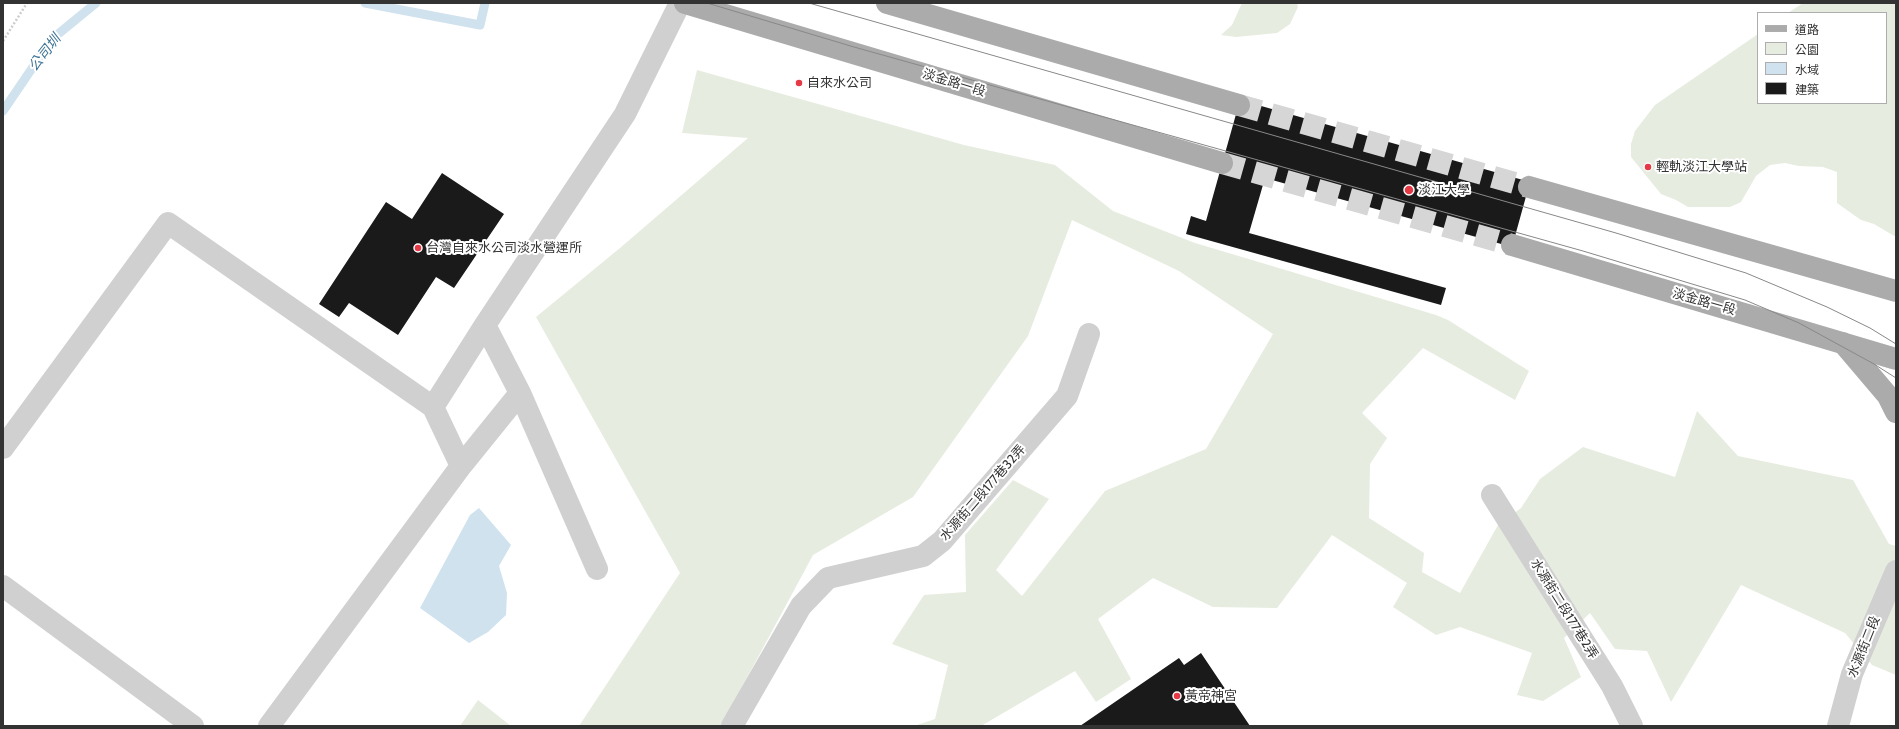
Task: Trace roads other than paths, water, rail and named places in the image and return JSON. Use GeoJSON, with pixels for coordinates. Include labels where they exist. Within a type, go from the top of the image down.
{"type":"FeatureCollection","features":[{"type":"Feature","properties":{"kind":"main road","name":"淡金路一段"},"geometry":{"type":"LineString","coordinates":[[685,3],[1222,163]]}},
{"type":"Feature","properties":{"kind":"main road"},"geometry":{"type":"LineString","coordinates":[[887,3],[1239,105]]}},
{"type":"Feature","properties":{"kind":"main road"},"geometry":{"type":"LineString","coordinates":[[1529,187],[1895,291]]}},
{"type":"Feature","properties":{"kind":"main road","name":"淡金路一段"},"geometry":{"type":"LineString","coordinates":[[1512,245],[1896,358]]}},
{"type":"Feature","properties":{"kind":"main road"},"geometry":{"type":"LineString","coordinates":[[1843,343],[1888,396],[1896,412]]}},
{"type":"Feature","properties":{"kind":"street"},"geometry":{"type":"LineString","coordinates":[[433,408],[485,325],[625,114],[680,3]]}},
{"type":"Feature","properties":{"kind":"street"},"geometry":{"type":"LineString","coordinates":[[3,448],[168,223],[433,408],[461,466]]}},
{"type":"Feature","properties":{"kind":"street"},"geometry":{"type":"LineString","coordinates":[[485,325],[520,393],[597,569]]}},
{"type":"Feature","properties":{"kind":"street","name":"水源街二段177巷32弄"},"geometry":{"type":"LineString","coordinates":[[732,726],[801,606],[828,578],[923,556],[942,541],[1067,396],[1089,334]]}},
{"type":"Feature","properties":{"kind":"street"},"geometry":{"type":"LineString","coordinates":[[269,726],[461,466],[520,393]]}},
{"type":"Feature","properties":{"kind":"street","name":"水源街二段177巷2弄"},"geometry":{"type":"LineString","coordinates":[[1492,494],[1612,686],[1632,726]]}},
{"type":"Feature","properties":{"kind":"street","name":"水源街二段"},"geometry":{"type":"LineString","coordinates":[[1838,726],[1852,674],[1896,570]]}},
{"type":"Feature","properties":{"kind":"street"},"geometry":{"type":"LineString","coordinates":[[3,586],[193,726]]}},
{"type":"Feature","properties":{"kind":"water"},"geometry":{"type":"Polygon","coordinates":[[[479,508],[511,545],[499,566],[507,593],[506,615],[488,632],[469,643],[420,608],[470,515],[479,508]]]}},
{"type":"Feature","properties":{"kind":"waterway","name":"公司圳"},"geometry":{"type":"LineString","coordinates":[[3,111],[52,39],[96,3]]}},
{"type":"Feature","properties":{"kind":"waterway","name":"公司圳"},"geometry":{"type":"LineString","coordinates":[[365,3],[480,25],[485,3]]}},
{"type":"Feature","properties":{"kind":"tunnel"},"geometry":{"type":"LineString","coordinates":[[1239,105],[1529,187]]}},
{"type":"Feature","properties":{"kind":"tunnel"},"geometry":{"type":"LineString","coordinates":[[1222,163],[1512,245]]}},
{"type":"Feature","properties":{"kind":"tram line"},"geometry":{"type":"LineString","coordinates":[[707,3],[854,47],[1583,251],[1745,300],[1799,323],[1874,364],[1896,378]]}},
{"type":"Feature","properties":{"kind":"tram line"},"geometry":{"type":"LineString","coordinates":[[809,3],[1616,233],[1746,273],[1827,307],[1870,328],[1896,344]]}},
{"type":"Feature","properties":{"kind":"place","name":"自來水公司"},"geometry":{"type":"Point","coordinates":[799,83]}},
{"type":"Feature","properties":{"kind":"place","name":"輕軌淡江大學站"},"geometry":{"type":"Point","coordinates":[1648,167]}},
{"type":"Feature","properties":{"kind":"place","name":"淡江大學"},"geometry":{"type":"Point","coordinates":[1409,190]}},
{"type":"Feature","properties":{"kind":"place","name":"台灣自來水公司淡水營運所"},"geometry":{"type":"Point","coordinates":[418,248]}},
{"type":"Feature","properties":{"kind":"place","name":"黃帝神宮"},"geometry":{"type":"Point","coordinates":[1177,696]}}]}
